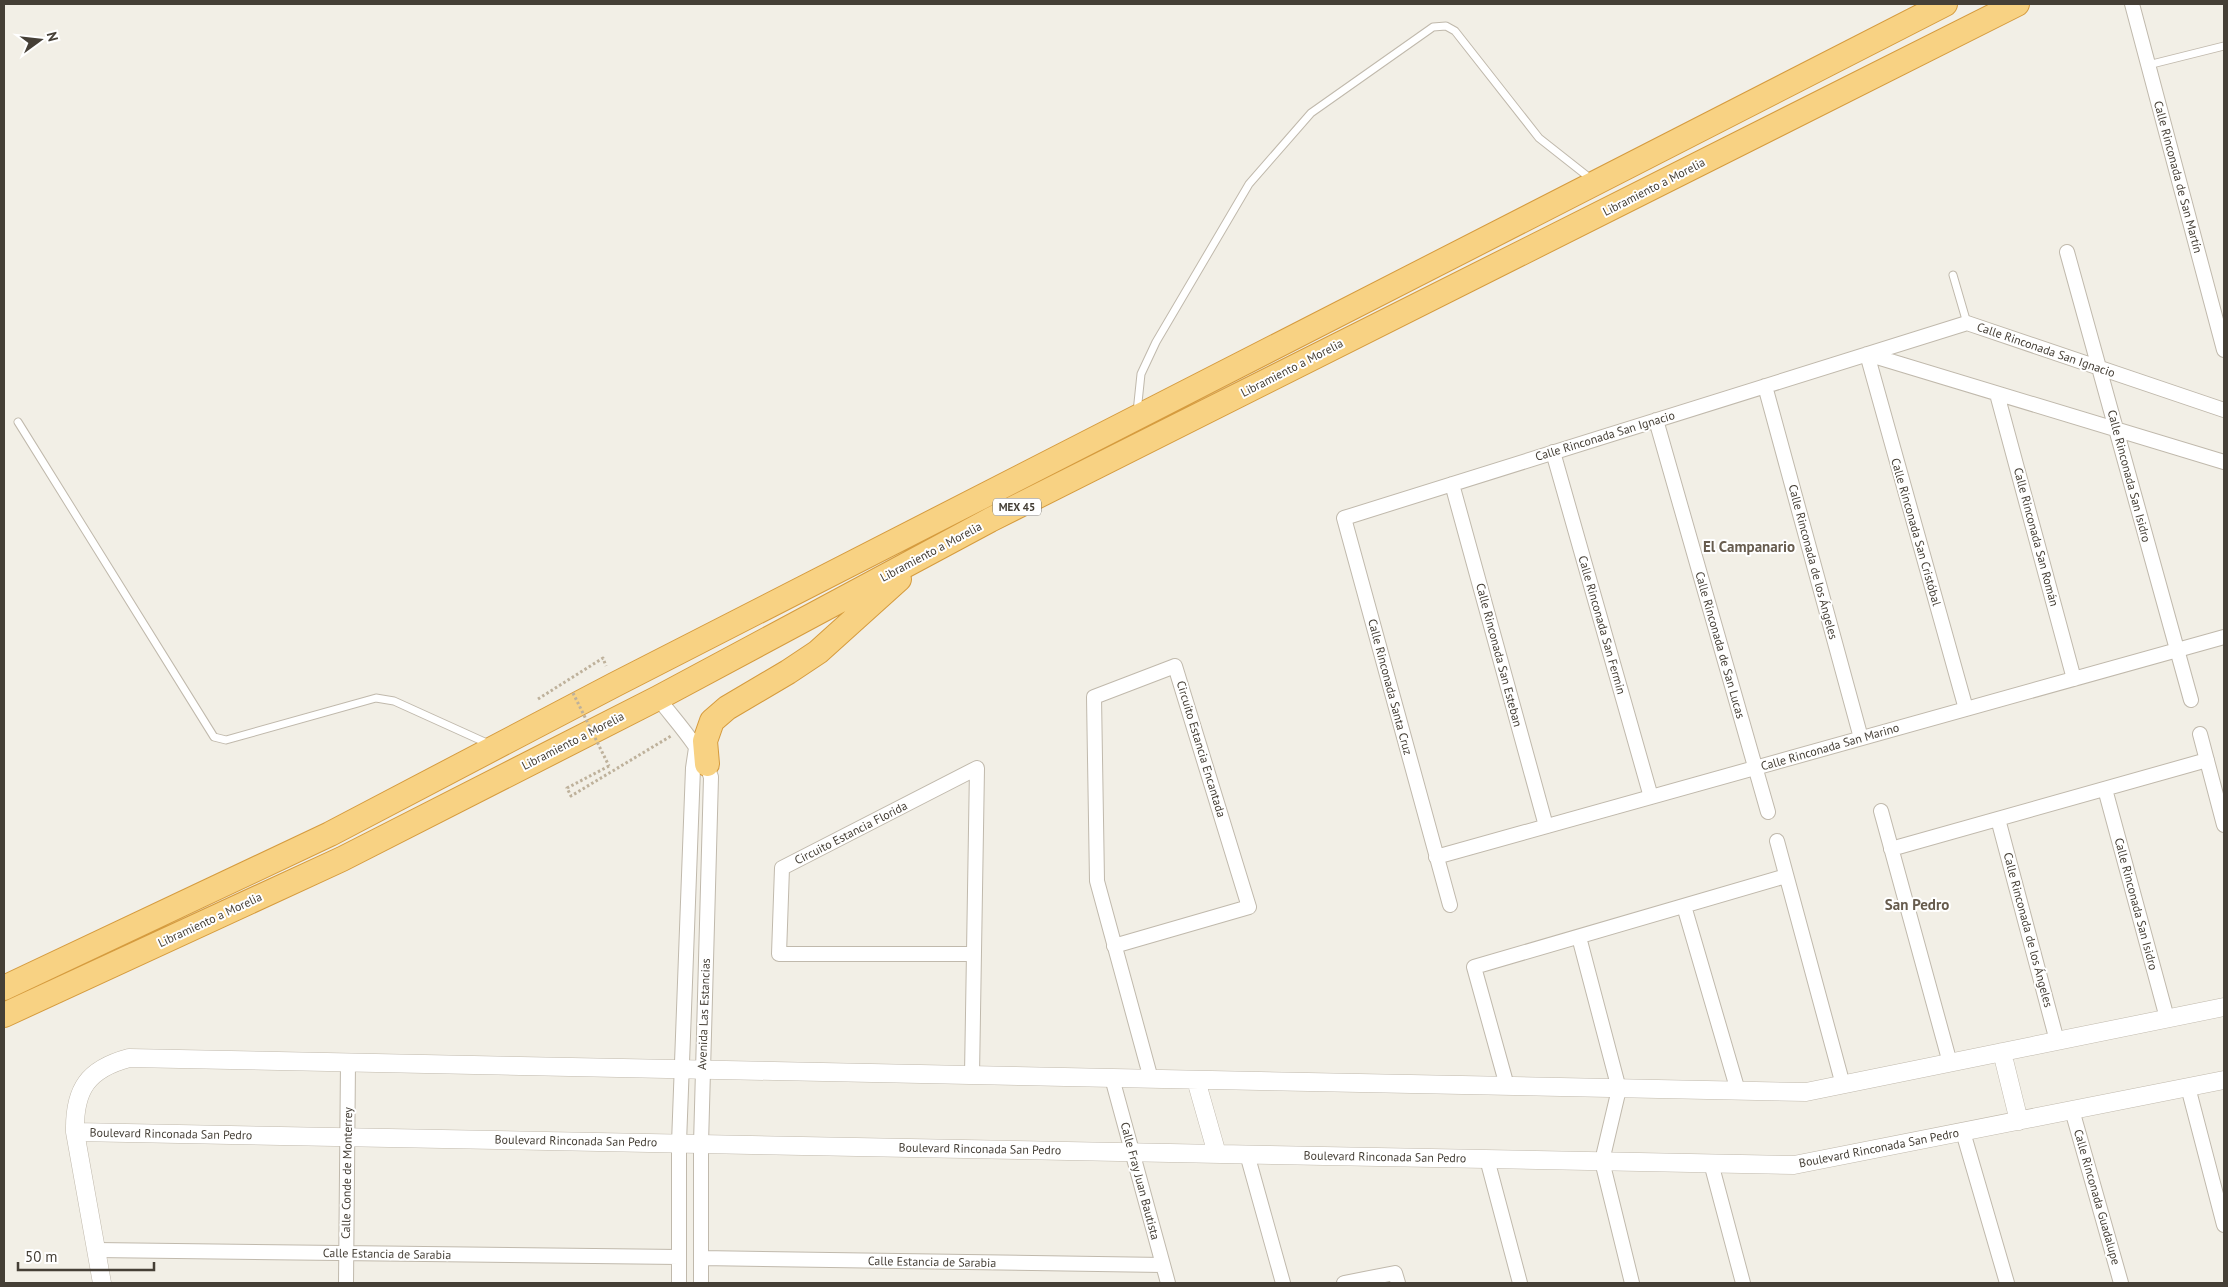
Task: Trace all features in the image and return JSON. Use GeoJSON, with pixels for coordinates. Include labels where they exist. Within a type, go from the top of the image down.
{"type":"FeatureCollection","features":[{"type":"Feature","properties":{"kind":"highway","name":"Libramiento a Morelia"},"geometry":{"type":"LineString","coordinates":[[4,988],[330,834],[498,748],[614,685],[1946,4]]}},
{"type":"Feature","properties":{"kind":"highway","name":"Libramiento a Morelia"},"geometry":{"type":"LineString","coordinates":[[10,1012],[342,859],[658,698],[1017,507],[2017,4]]}},
{"type":"Feature","properties":{"kind":"highway"},"geometry":{"type":"LineString","coordinates":[[702,756],[712,721],[727,708],[818,652],[927,554]]}},
{"type":"Feature","properties":{"kind":"street","name":"Calle Rinconada de San Martín"},"geometry":{"type":"LineString","coordinates":[[2132,4],[2224,350]]}},
{"type":"Feature","properties":{"kind":"street","name":"Calle Rinconada San Isidro"},"geometry":{"type":"LineString","coordinates":[[2067,252],[2190,700]]}},
{"type":"Feature","properties":{"kind":"street","name":"Calle Rinconada San Ignacio"},"geometry":{"type":"LineString","coordinates":[[1344,518],[1967,323],[2224,410]]}},
{"type":"Feature","properties":{"kind":"street"},"geometry":{"type":"LineString","coordinates":[[1867,354],[2224,462]]}},
{"type":"Feature","properties":{"kind":"street","name":"Calle Rinconada San Cristóbal"},"geometry":{"type":"LineString","coordinates":[[1867,354],[1966,709]]}},
{"type":"Feature","properties":{"kind":"street","name":"Calle Rinconada de los Ángeles"},"geometry":{"type":"LineString","coordinates":[[1765,386],[1861,738]]}},
{"type":"Feature","properties":{"kind":"street","name":"Calle Rinconada San Román"},"geometry":{"type":"LineString","coordinates":[[1997,394],[2074,679]]}},
{"type":"Feature","properties":{"kind":"street","name":"Calle Rinconada de San Lucas"},"geometry":{"type":"LineString","coordinates":[[1656,420],[1768,812]]}},
{"type":"Feature","properties":{"kind":"street","name":"Calle Rinconada San Fermin"},"geometry":{"type":"LineString","coordinates":[[1553,452],[1650,797]]}},
{"type":"Feature","properties":{"kind":"street","name":"Calle Rinconada San Esteban"},"geometry":{"type":"LineString","coordinates":[[1452,484],[1546,826]]}},
{"type":"Feature","properties":{"kind":"street","name":"Calle Rinconada Santa Cruz"},"geometry":{"type":"LineString","coordinates":[[1344,518],[1450,904]]}},
{"type":"Feature","properties":{"kind":"street","name":"Calle Rinconada San Marino"},"geometry":{"type":"LineString","coordinates":[[1436,857],[2224,637]]}},
{"type":"Feature","properties":{"kind":"street","name":"Circuito Estancia Encantada"},"geometry":{"type":"LineString","coordinates":[[1114,946],[1249,907],[1175,666],[1094,697],[1097,881],[1114,946],[1151,1079]]}},
{"type":"Feature","properties":{"kind":"street","name":"Avenida Las Estancias"},"geometry":{"type":"LineString","coordinates":[[658,698],[702,756],[711,777],[701,1144],[700,1283]]}},
{"type":"Feature","properties":{"kind":"street"},"geometry":{"type":"LineString","coordinates":[[2200,734],[2224,825]]}},
{"type":"Feature","properties":{"kind":"street","name":"Avenida Las Estancias"},"geometry":{"type":"LineString","coordinates":[[678,1283],[679,1143],[693,768],[702,756]]}},
{"type":"Feature","properties":{"kind":"street"},"geometry":{"type":"LineString","coordinates":[[1892,849],[2207,760]]}},
{"type":"Feature","properties":{"kind":"street","name":"Circuito Estancia Florida"},"geometry":{"type":"LineString","coordinates":[[972,1075],[974,954],[977,768],[782,868],[779,954],[974,954]]}},
{"type":"Feature","properties":{"kind":"street","name":"Calle Rinconada San Isidro"},"geometry":{"type":"LineString","coordinates":[[2105,789],[2167,1018]]}},
{"type":"Feature","properties":{"kind":"street"},"geometry":{"type":"LineString","coordinates":[[1881,811],[1950,1063]]}},
{"type":"Feature","properties":{"kind":"street","name":"Calle Rinconada de los Ángeles"},"geometry":{"type":"LineString","coordinates":[[1998,819],[2057,1041]]}},
{"type":"Feature","properties":{"kind":"street"},"geometry":{"type":"LineString","coordinates":[[1777,841],[1844,1084]]}},
{"type":"Feature","properties":{"kind":"street"},"geometry":{"type":"LineString","coordinates":[[1507,1086],[1474,968],[1786,876]]}},
{"type":"Feature","properties":{"kind":"street"},"geometry":{"type":"LineString","coordinates":[[1684,906],[1738,1091]]}},
{"type":"Feature","properties":{"kind":"street"},"geometry":{"type":"LineString","coordinates":[[1578,937],[1619,1089],[1602,1161],[1632,1283]]}},
{"type":"Feature","properties":{"kind":"street","name":"Boulevard Rinconada San Pedro"},"geometry":{"type":"LineString","coordinates":[[2224,1007],[1806,1092],[129,1058],[110,1063],[93,1075],[81,1091],[75,1111],[75,1132],[1794,1165],[2224,1080]]}},
{"type":"Feature","properties":{"kind":"street"},"geometry":{"type":"LineString","coordinates":[[2002,1052],[2018,1121]]}},
{"type":"Feature","properties":{"kind":"street","name":"Calle Conde de Monterrey"},"geometry":{"type":"LineString","coordinates":[[346,1283],[348,1062]]}},
{"type":"Feature","properties":{"kind":"street","name":"Calle Fray Juan Bautista"},"geometry":{"type":"LineString","coordinates":[[1112,1078],[1168,1283]]}},
{"type":"Feature","properties":{"kind":"street"},"geometry":{"type":"LineString","coordinates":[[1196,1080],[1217,1154]]}},
{"type":"Feature","properties":{"kind":"street"},"geometry":{"type":"LineString","coordinates":[[2188,1087],[2224,1225]]}},
{"type":"Feature","properties":{"kind":"street","name":"Calle Rinconada Guadalupe"},"geometry":{"type":"LineString","coordinates":[[2072,1110],[2121,1283]]}},
{"type":"Feature","properties":{"kind":"street"},"geometry":{"type":"LineString","coordinates":[[75,1132],[102,1283]]}},
{"type":"Feature","properties":{"kind":"street"},"geometry":{"type":"LineString","coordinates":[[1963,1132],[2007,1283]]}},
{"type":"Feature","properties":{"kind":"street"},"geometry":{"type":"LineString","coordinates":[[1247,1154],[1283,1283]]}},
{"type":"Feature","properties":{"kind":"street"},"geometry":{"type":"LineString","coordinates":[[1487,1159],[1520,1283]]}},
{"type":"Feature","properties":{"kind":"street"},"geometry":{"type":"LineString","coordinates":[[1710,1163],[1743,1283]]}},
{"type":"Feature","properties":{"kind":"street","name":"Calle Estancia de Sarabia"},"geometry":{"type":"LineString","coordinates":[[96,1250],[679,1257]]}},
{"type":"Feature","properties":{"kind":"street","name":"Calle Estancia de Sarabia"},"geometry":{"type":"LineString","coordinates":[[701,1258],[1163,1265]]}},
{"type":"Feature","properties":{"kind":"street"},"geometry":{"type":"LineString","coordinates":[[1344,1283],[1397,1278]]}},
{"type":"Feature","properties":{"kind":"lane"},"geometry":{"type":"LineString","coordinates":[[1136,418],[1141,374],[1156,342],[1249,184],[1311,113],[1433,27],[1446,26],[1455,31],[1539,138],[1596,183]]}},
{"type":"Feature","properties":{"kind":"lane"},"geometry":{"type":"LineString","coordinates":[[2148,66],[2224,46]]}},
{"type":"Feature","properties":{"kind":"lane"},"geometry":{"type":"LineString","coordinates":[[1953,275],[1967,323]]}},
{"type":"Feature","properties":{"kind":"lane"},"geometry":{"type":"LineString","coordinates":[[18,422],[214,737],[226,740],[376,698],[394,701],[498,748]]}},
{"type":"Feature","properties":{"kind":"path"},"geometry":{"type":"LineString","coordinates":[[573,693],[609,766],[567,788],[571,796],[682,730]]}},
{"type":"Feature","properties":{"kind":"district","name":"El Campanario"},"geometry":{"type":"Point","coordinates":[1749,547]}},
{"type":"Feature","properties":{"kind":"district","name":"San Pedro"},"geometry":{"type":"Point","coordinates":[1917,905]}}]}
